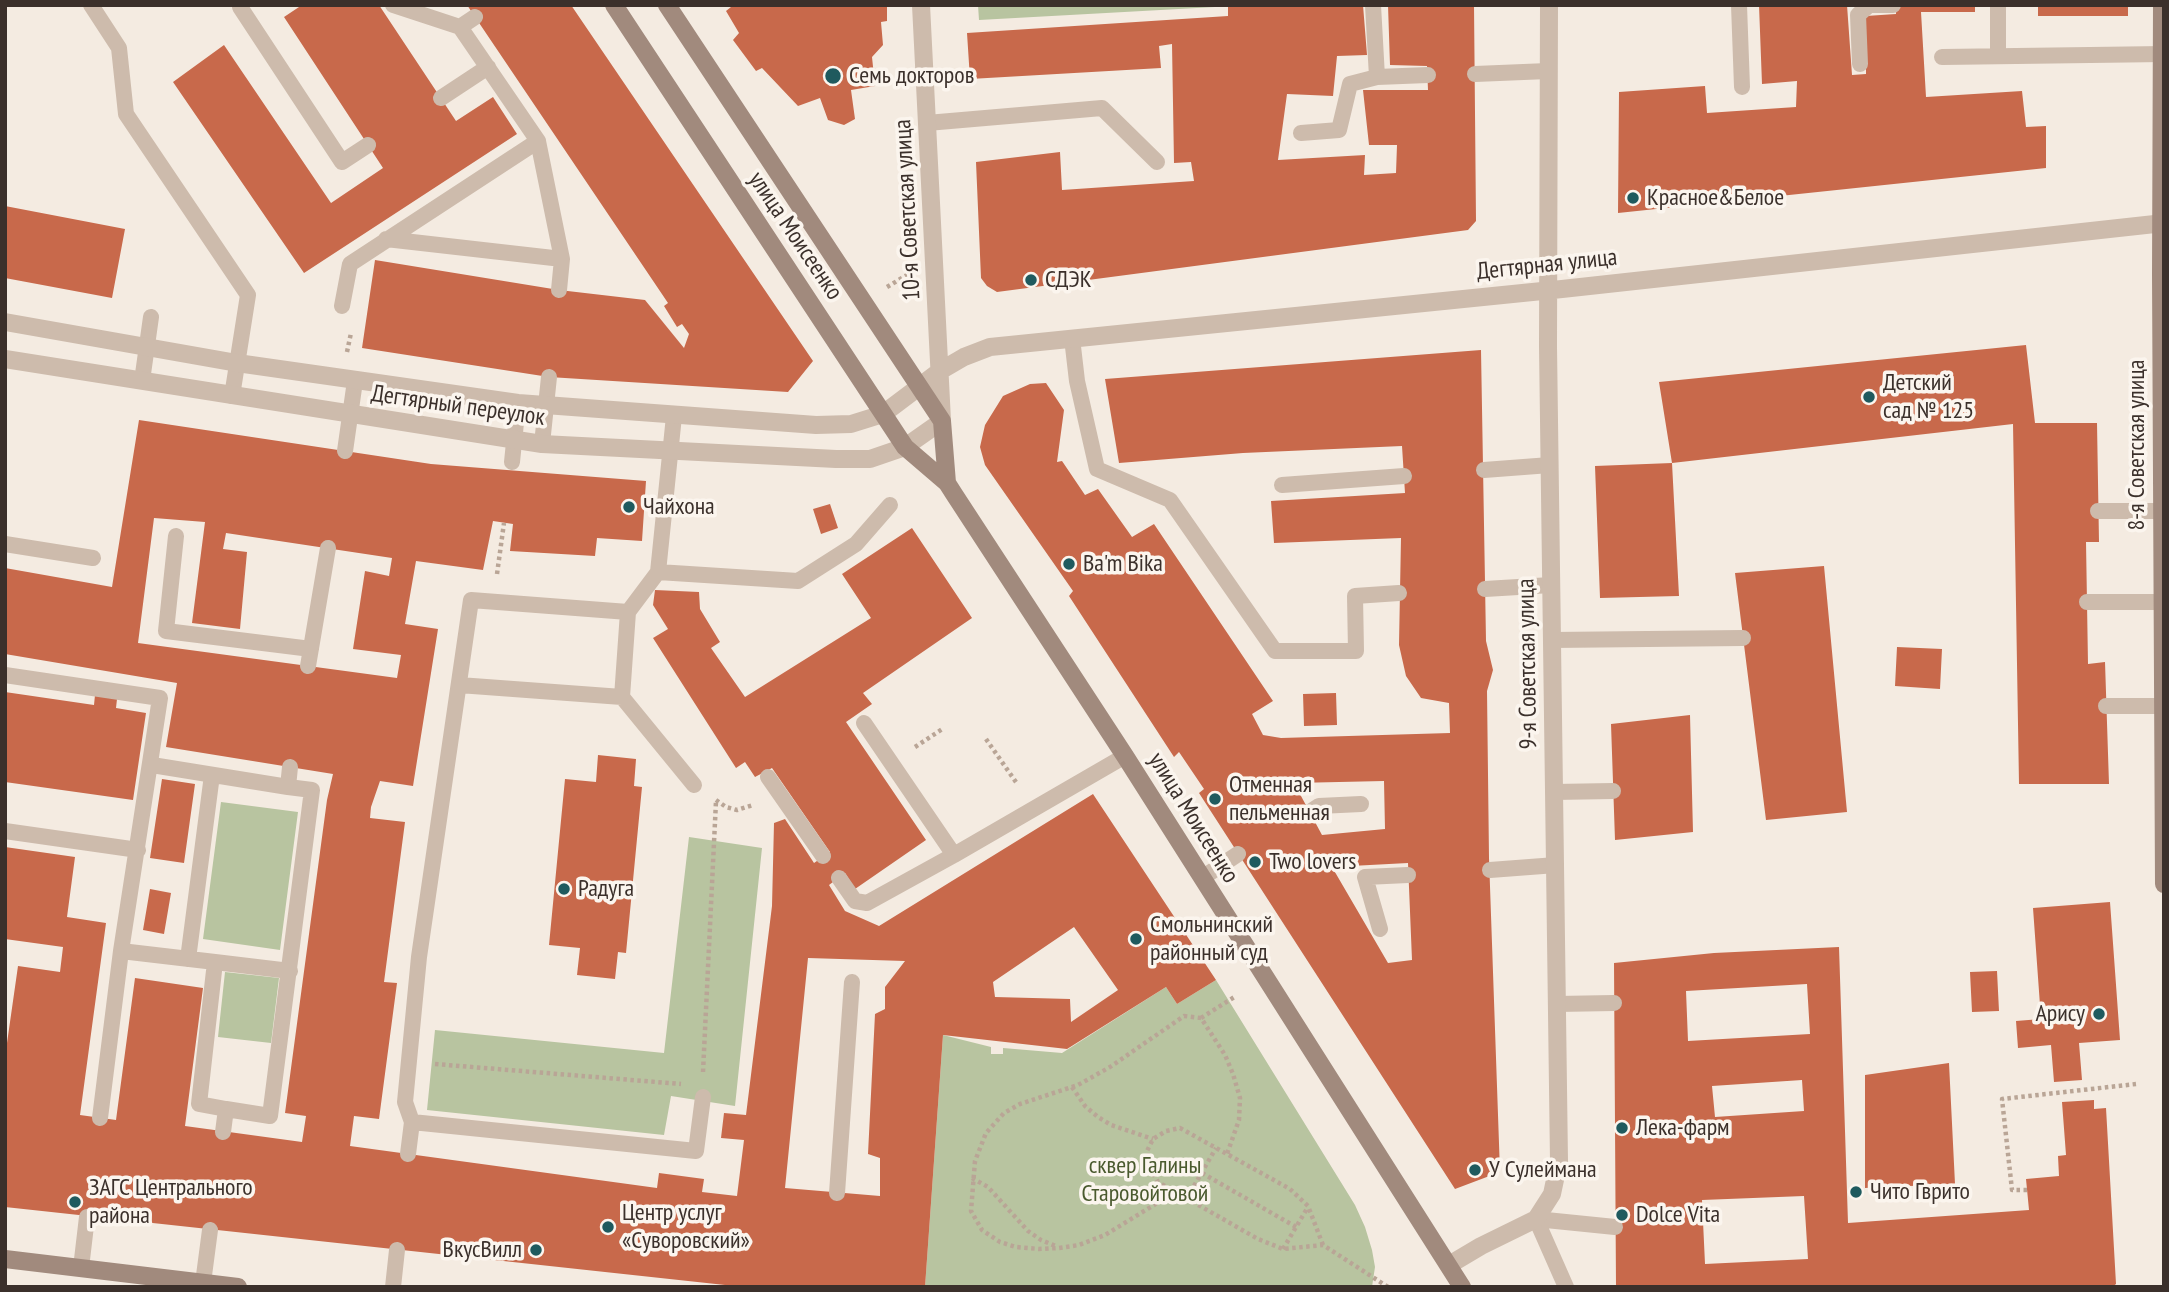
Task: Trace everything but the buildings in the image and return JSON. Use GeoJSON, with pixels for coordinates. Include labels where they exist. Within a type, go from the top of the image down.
{"type":"FeatureCollection","features":[{"type":"Feature","properties":{"kind":"street","name":"улица Моисеенко"},"geometry":{"type":"LineString","coordinates":[[614,5],[905,447],[947,483],[1125,756],[1462,1287]]}},
{"type":"Feature","properties":{"kind":"street","name":"улица Моисеенко"},"geometry":{"type":"LineString","coordinates":[[667,5],[942,421],[947,483]]}},
{"type":"Feature","properties":{"kind":"street","name":"10-я Советская улица"},"geometry":{"type":"LineString","coordinates":[[921,5],[940,371]]}},
{"type":"Feature","properties":{"kind":"street","name":"9-я Советская улица"},"geometry":{"type":"LineString","coordinates":[[1536,1219],[1552,1194],[1559,1161],[1548,290],[1549,5]]}},
{"type":"Feature","properties":{"kind":"street","name":"8-я Советская улица"},"geometry":{"type":"LineString","coordinates":[[2162,5],[2164,884]]}},
{"type":"Feature","properties":{"kind":"street","name":"Дегтярная улица"},"geometry":{"type":"LineString","coordinates":[[883,414],[940,371],[964,357],[990,347],[2162,223]]}},
{"type":"Feature","properties":{"kind":"street","name":"Дегтярный переулок"},"geometry":{"type":"LineString","coordinates":[[5,322],[237,363],[546,406],[816,425],[851,424],[883,414]]}},
{"type":"Feature","properties":{"kind":"street","name":"Дегтярный переулок"},"geometry":{"type":"LineString","coordinates":[[5,359],[542,444],[671,452],[870,458],[905,447]]}},
{"type":"Feature","properties":{"kind":"street"},"geometry":{"type":"LineString","coordinates":[[905,447],[942,421],[940,371]]}},
{"type":"Feature","properties":{"kind":"street"},"geometry":{"type":"LineString","coordinates":[[1449,1265],[1480,1246],[1536,1219]]}},
{"type":"Feature","properties":{"kind":"street"},"geometry":{"type":"LineString","coordinates":[[5,1259],[238,1287]]}},
{"type":"Feature","properties":{"kind":"lane"},"geometry":{"type":"LineString","coordinates":[[91,5],[119,48],[126,114],[248,295],[232,396]]}},
{"type":"Feature","properties":{"kind":"lane"},"geometry":{"type":"LineString","coordinates":[[393,5],[460,27],[538,141],[562,259],[559,290]]}},
{"type":"Feature","properties":{"kind":"lane"},"geometry":{"type":"LineString","coordinates":[[1374,5],[1377,77]]}},
{"type":"Feature","properties":{"kind":"lane"},"geometry":{"type":"LineString","coordinates":[[1739,5],[1742,87]]}},
{"type":"Feature","properties":{"kind":"lane"},"geometry":{"type":"LineString","coordinates":[[1860,64],[1858,15],[1868,6],[1894,5]]}},
{"type":"Feature","properties":{"kind":"lane"},"geometry":{"type":"LineString","coordinates":[[1998,5],[1998,56]]}},
{"type":"Feature","properties":{"kind":"lane"},"geometry":{"type":"LineString","coordinates":[[240,6],[342,162],[368,145]]}},
{"type":"Feature","properties":{"kind":"lane"},"geometry":{"type":"LineString","coordinates":[[460,27],[475,17]]}},
{"type":"Feature","properties":{"kind":"lane"},"geometry":{"type":"LineString","coordinates":[[1942,57],[2163,54]]}},
{"type":"Feature","properties":{"kind":"lane"},"geometry":{"type":"LineString","coordinates":[[441,98],[488,67]]}},
{"type":"Feature","properties":{"kind":"lane"},"geometry":{"type":"LineString","coordinates":[[1475,74],[1548,71]]}},
{"type":"Feature","properties":{"kind":"lane"},"geometry":{"type":"LineString","coordinates":[[1301,134],[1339,130],[1350,84],[1377,77],[1428,75]]}},
{"type":"Feature","properties":{"kind":"lane"},"geometry":{"type":"LineString","coordinates":[[928,124],[1102,108],[1157,162]]}},
{"type":"Feature","properties":{"kind":"lane"},"geometry":{"type":"LineString","coordinates":[[342,306],[350,264],[538,141]]}},
{"type":"Feature","properties":{"kind":"lane"},"geometry":{"type":"LineString","coordinates":[[386,239],[562,259]]}},
{"type":"Feature","properties":{"kind":"lane"},"geometry":{"type":"LineString","coordinates":[[142,381],[151,317]]}},
{"type":"Feature","properties":{"kind":"lane"},"geometry":{"type":"LineString","coordinates":[[1072,338],[1077,381],[1097,469],[1170,500],[1275,651],[1356,651],[1354,596],[1399,593]]}},
{"type":"Feature","properties":{"kind":"lane"},"geometry":{"type":"LineString","coordinates":[[542,444],[549,377]]}},
{"type":"Feature","properties":{"kind":"lane"},"geometry":{"type":"LineString","coordinates":[[345,451],[355,381]]}},
{"type":"Feature","properties":{"kind":"lane"},"geometry":{"type":"LineString","coordinates":[[512,462],[518,403]]}},
{"type":"Feature","properties":{"kind":"lane"},"geometry":{"type":"LineString","coordinates":[[674,416],[658,572],[628,612],[622,697],[694,785]]}},
{"type":"Feature","properties":{"kind":"lane"},"geometry":{"type":"LineString","coordinates":[[1484,470],[1550,465]]}},
{"type":"Feature","properties":{"kind":"lane"},"geometry":{"type":"LineString","coordinates":[[1282,485],[1404,476]]}},
{"type":"Feature","properties":{"kind":"lane"},"geometry":{"type":"LineString","coordinates":[[658,572],[798,582],[856,544],[890,505]]}},
{"type":"Feature","properties":{"kind":"lane"},"geometry":{"type":"LineString","coordinates":[[2098,511],[2163,511]]}},
{"type":"Feature","properties":{"kind":"lane"},"geometry":{"type":"LineString","coordinates":[[177,536],[166,631],[311,649]]}},
{"type":"Feature","properties":{"kind":"lane"},"geometry":{"type":"LineString","coordinates":[[5,544],[93,558]]}},
{"type":"Feature","properties":{"kind":"lane"},"geometry":{"type":"LineString","coordinates":[[308,666],[328,548]]}},
{"type":"Feature","properties":{"kind":"lane"},"geometry":{"type":"LineString","coordinates":[[1485,589],[1551,585]]}},
{"type":"Feature","properties":{"kind":"lane"},"geometry":{"type":"LineString","coordinates":[[408,1154],[412,1122],[405,1102],[419,957],[471,600],[628,612]]}},
{"type":"Feature","properties":{"kind":"lane"},"geometry":{"type":"LineString","coordinates":[[2087,602],[2163,602]]}},
{"type":"Feature","properties":{"kind":"lane"},"geometry":{"type":"LineString","coordinates":[[1552,640],[1743,638]]}},
{"type":"Feature","properties":{"kind":"lane"},"geometry":{"type":"LineString","coordinates":[[5,675],[160,698],[152,765],[121,951],[100,1118]]}},
{"type":"Feature","properties":{"kind":"lane"},"geometry":{"type":"LineString","coordinates":[[459,685],[622,697]]}},
{"type":"Feature","properties":{"kind":"lane"},"geometry":{"type":"LineString","coordinates":[[2106,706],[2163,706]]}},
{"type":"Feature","properties":{"kind":"lane"},"geometry":{"type":"LineString","coordinates":[[863,723],[954,855]]}},
{"type":"Feature","properties":{"kind":"lane"},"geometry":{"type":"LineString","coordinates":[[839,878],[855,901],[867,903],[1125,756]]}},
{"type":"Feature","properties":{"kind":"lane"},"geometry":{"type":"LineString","coordinates":[[152,765],[312,790],[270,1116],[199,1104],[215,962]]}},
{"type":"Feature","properties":{"kind":"lane"},"geometry":{"type":"LineString","coordinates":[[288,787],[290,767]]}},
{"type":"Feature","properties":{"kind":"lane"},"geometry":{"type":"LineString","coordinates":[[188,959],[212,775]]}},
{"type":"Feature","properties":{"kind":"lane"},"geometry":{"type":"LineString","coordinates":[[768,777],[823,856]]}},
{"type":"Feature","properties":{"kind":"lane"},"geometry":{"type":"LineString","coordinates":[[1554,792],[1613,791]]}},
{"type":"Feature","properties":{"kind":"lane"},"geometry":{"type":"LineString","coordinates":[[1310,812],[1319,806],[1361,804]]}},
{"type":"Feature","properties":{"kind":"lane"},"geometry":{"type":"LineString","coordinates":[[5,831],[138,850]]}},
{"type":"Feature","properties":{"kind":"lane"},"geometry":{"type":"LineString","coordinates":[[1202,878],[1238,854]]}},
{"type":"Feature","properties":{"kind":"lane"},"geometry":{"type":"LineString","coordinates":[[1490,870],[1556,865]]}},
{"type":"Feature","properties":{"kind":"lane"},"geometry":{"type":"LineString","coordinates":[[1380,929],[1364,877],[1408,875]]}},
{"type":"Feature","properties":{"kind":"lane"},"geometry":{"type":"LineString","coordinates":[[121,951],[290,971]]}},
{"type":"Feature","properties":{"kind":"lane"},"geometry":{"type":"LineString","coordinates":[[837,1193],[852,982]]}},
{"type":"Feature","properties":{"kind":"lane"},"geometry":{"type":"LineString","coordinates":[[1557,1004],[1614,1003]]}},
{"type":"Feature","properties":{"kind":"lane"},"geometry":{"type":"LineString","coordinates":[[412,1122],[696,1151],[703,1091]]}},
{"type":"Feature","properties":{"kind":"lane"},"geometry":{"type":"LineString","coordinates":[[223,1132],[226,1109]]}},
{"type":"Feature","properties":{"kind":"lane"},"geometry":{"type":"LineString","coordinates":[[80,1268],[87,1217]]}},
{"type":"Feature","properties":{"kind":"lane"},"geometry":{"type":"LineString","coordinates":[[1566,1287],[1536,1219],[1615,1227]]}},
{"type":"Feature","properties":{"kind":"lane"},"geometry":{"type":"LineString","coordinates":[[203,1283],[210,1230]]}},
{"type":"Feature","properties":{"kind":"lane"},"geometry":{"type":"LineString","coordinates":[[393,1287],[397,1250]]}},
{"type":"Feature","properties":{"kind":"path"},"geometry":{"type":"LineString","coordinates":[[881,291],[908,274]]}},
{"type":"Feature","properties":{"kind":"path"},"geometry":{"type":"LineString","coordinates":[[493,602],[504,523]]}},
{"type":"Feature","properties":{"kind":"path"},"geometry":{"type":"LineString","coordinates":[[890,762],[944,728]]}},
{"type":"Feature","properties":{"kind":"path"},"geometry":{"type":"LineString","coordinates":[[986,738],[1035,809]]}},
{"type":"Feature","properties":{"kind":"path"},"geometry":{"type":"LineString","coordinates":[[703,1091],[716,800]]}},
{"type":"Feature","properties":{"kind":"path"},"geometry":{"type":"LineString","coordinates":[[1172,1189],[1154,1205],[1105,1235],[1079,1245],[1059,1248],[1016,1247],[1000,1242],[982,1230],[971,1210],[975,1161],[986,1133],[1004,1113],[1033,1099],[1072,1087],[1110,1067],[1184,1016],[1201,1018],[1236,996]]}},
{"type":"Feature","properties":{"kind":"path"},"geometry":{"type":"LineString","coordinates":[[1201,1018],[1225,1055],[1240,1098],[1238,1120],[1227,1154]]}},
{"type":"Feature","properties":{"kind":"path"},"geometry":{"type":"LineString","coordinates":[[409,1062],[689,1085]]}},
{"type":"Feature","properties":{"kind":"path"},"geometry":{"type":"LineString","coordinates":[[2027,1190],[2012,1190],[2002,1099],[2136,1084]]}},
{"type":"Feature","properties":{"kind":"path"},"geometry":{"type":"LineString","coordinates":[[1072,1087],[1086,1106],[1104,1121],[1153,1139]]}},
{"type":"Feature","properties":{"kind":"path"},"geometry":{"type":"LineString","coordinates":[[1323,1245],[1283,1249],[1258,1239],[1158,1182],[1150,1168],[1147,1151],[1153,1139],[1166,1131],[1180,1128],[1290,1189],[1308,1206],[1323,1245],[1388,1287]]}},
{"type":"Feature","properties":{"kind":"path"},"geometry":{"type":"LineString","coordinates":[[1187,1199],[1216,1148]]}},
{"type":"Feature","properties":{"kind":"path"},"geometry":{"type":"LineString","coordinates":[[1202,1173],[1296,1227]]}},
{"type":"Feature","properties":{"kind":"path"},"geometry":{"type":"LineString","coordinates":[[972,1178],[988,1187],[1028,1231],[1059,1248]]}},
{"type":"Feature","properties":{"kind":"path"},"geometry":{"type":"LineString","coordinates":[[1283,1249],[1308,1206]]}},
{"type":"Feature","properties":{"kind":"green space"},"geometry":{"type":"Polygon","coordinates":[[[978,5],[1215,5],[1215,7],[979,20],[978,5]]]}},
{"type":"Feature","properties":{"kind":"green space"},"geometry":{"type":"Polygon","coordinates":[[[221,802],[298,812],[280,950],[203,939],[221,802]]]}},
{"type":"Feature","properties":{"kind":"green space"},"geometry":{"type":"Polygon","coordinates":[[[689,837],[762,848],[735,1106],[671,1096],[664,1135],[427,1110],[435,1030],[664,1053],[689,837]]]}},
{"type":"Feature","properties":{"kind":"green space"},"geometry":{"type":"Polygon","coordinates":[[[225,972],[279,978],[271,1043],[218,1037],[225,972]]]}},
{"type":"Feature","properties":{"kind":"green space","name":"сквер Галины Старовойтовой"},"geometry":{"type":"Polygon","coordinates":[[[1216,980],[1355,1205],[1372,1250],[1375,1267],[1372,1287],[925,1287],[943,1035],[991,1047],[991,1054],[1003,1054],[1003,1048],[1062,1053],[1166,987],[1177,1004],[1216,980]]]}},
{"type":"Feature","properties":{"kind":"place","name":"Семь докторов"},"geometry":{"type":"Point","coordinates":[833,76]}},
{"type":"Feature","properties":{"kind":"place","name":"Красное&Белое"},"geometry":{"type":"Point","coordinates":[1633,198]}},
{"type":"Feature","properties":{"kind":"place","name":"СДЭК"},"geometry":{"type":"Point","coordinates":[1031,280]}},
{"type":"Feature","properties":{"kind":"place","name":"Детский сад № 125"},"geometry":{"type":"Point","coordinates":[1869,397]}},
{"type":"Feature","properties":{"kind":"place","name":"Чайхона"},"geometry":{"type":"Point","coordinates":[629,507]}},
{"type":"Feature","properties":{"kind":"place","name":"Ba'm Bika"},"geometry":{"type":"Point","coordinates":[1069,564]}},
{"type":"Feature","properties":{"kind":"place","name":"Отменная пельменная"},"geometry":{"type":"Point","coordinates":[1215,799]}},
{"type":"Feature","properties":{"kind":"place","name":"Two lovers"},"geometry":{"type":"Point","coordinates":[1255,862]}},
{"type":"Feature","properties":{"kind":"place","name":"Радуга"},"geometry":{"type":"Point","coordinates":[564,889]}},
{"type":"Feature","properties":{"kind":"place","name":"Смольнинский районный суд"},"geometry":{"type":"Point","coordinates":[1136,939]}},
{"type":"Feature","properties":{"kind":"place","name":"Арису"},"geometry":{"type":"Point","coordinates":[2099,1014]}},
{"type":"Feature","properties":{"kind":"place","name":"Лека-фарм"},"geometry":{"type":"Point","coordinates":[1622,1128]}},
{"type":"Feature","properties":{"kind":"place","name":"У Сулеймана"},"geometry":{"type":"Point","coordinates":[1475,1170]}},
{"type":"Feature","properties":{"kind":"place","name":"Чито Гврито"},"geometry":{"type":"Point","coordinates":[1856,1192]}},
{"type":"Feature","properties":{"kind":"place","name":"ЗАГС Центрального района"},"geometry":{"type":"Point","coordinates":[75,1202]}},
{"type":"Feature","properties":{"kind":"place","name":"Dolce Vita"},"geometry":{"type":"Point","coordinates":[1622,1215]}},
{"type":"Feature","properties":{"kind":"place","name":"Центр услуг «Суворовский»"},"geometry":{"type":"Point","coordinates":[608,1227]}},
{"type":"Feature","properties":{"kind":"place","name":"ВкусВилл"},"geometry":{"type":"Point","coordinates":[536,1250]}}]}
